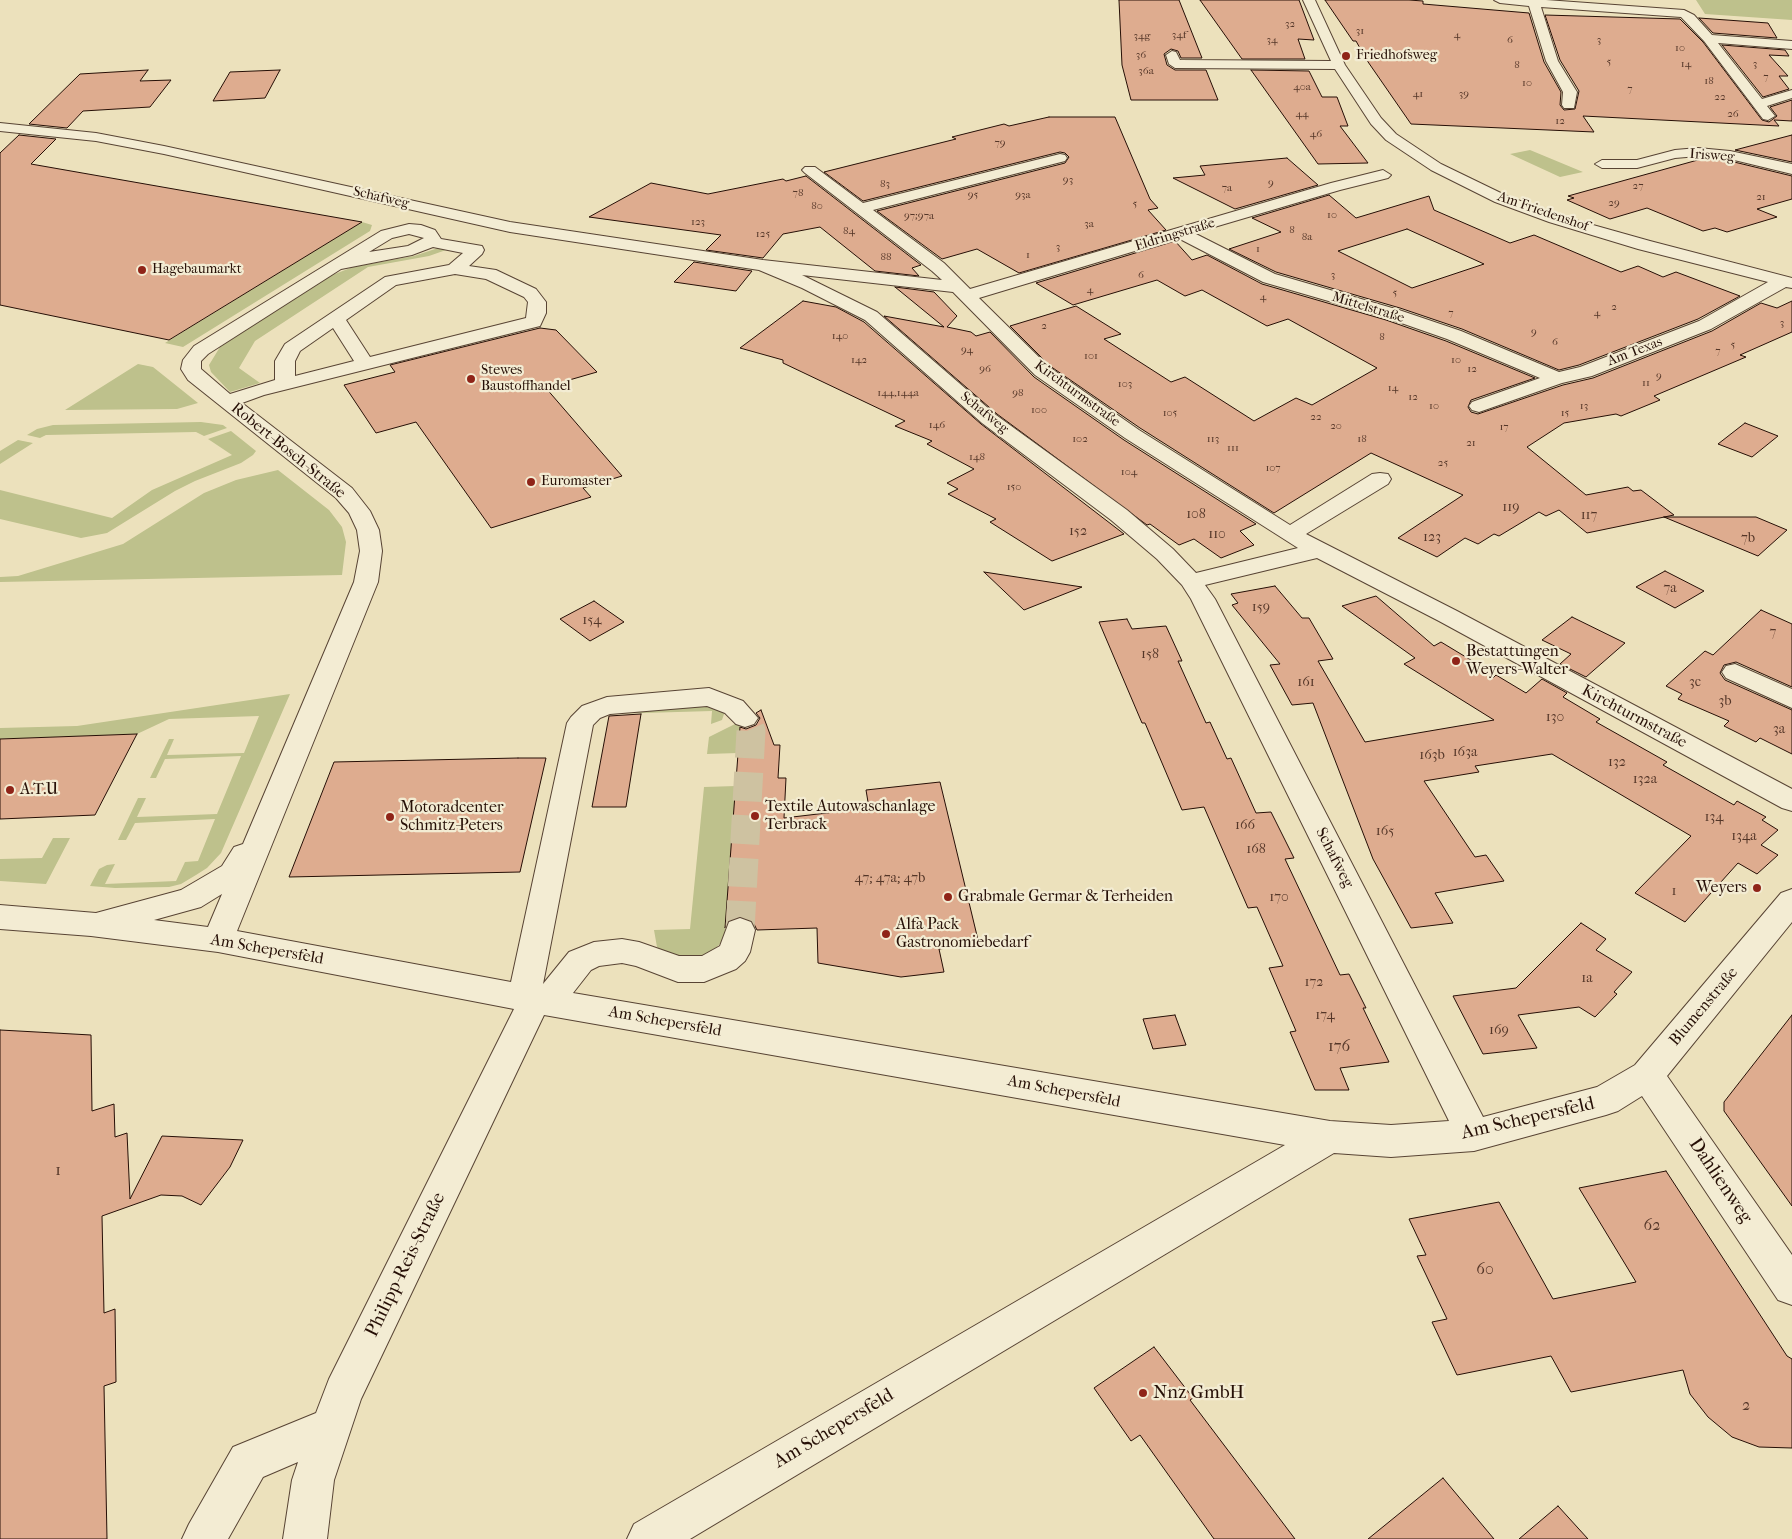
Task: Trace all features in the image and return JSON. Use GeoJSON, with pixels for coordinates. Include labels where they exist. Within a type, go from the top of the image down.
{"type":"FeatureCollection","features":[{"type":"Feature","properties":{"kind":"street","name":"Am Friedenshof"},"geometry":{"type":"LineString","coordinates":[[1309,0],[1339,65],[1376,121],[1391,137],[1436,167],[1467,184],[1555,219],[1787,282]]}},
{"type":"Feature","properties":{"kind":"street"},"geometry":{"type":"LineString","coordinates":[[1500,0],[1673,12],[1690,18],[1708,38],[1768,116]]}},
{"type":"Feature","properties":{"kind":"street"},"geometry":{"type":"LineString","coordinates":[[1534,2],[1552,61],[1570,92],[1569,105]]}},
{"type":"Feature","properties":{"kind":"street"},"geometry":{"type":"LineString","coordinates":[[1708,38],[1792,45]]}},
{"type":"Feature","properties":{"kind":"street"},"geometry":{"type":"LineString","coordinates":[[1172,55],[1175,64],[1339,65]]}},
{"type":"Feature","properties":{"kind":"street"},"geometry":{"type":"LineString","coordinates":[[1759,104],[1792,94]]}},
{"type":"Feature","properties":{"kind":"street","name":"Schafweg"},"geometry":{"type":"LineString","coordinates":[[0,126],[96,137],[164,150],[510,227],[763,265],[962,292]]}},
{"type":"Feature","properties":{"kind":"street","name":"Irisweg"},"geometry":{"type":"LineString","coordinates":[[1602,164],[1637,164],[1675,154],[1698,152],[1730,155],[1792,169]]}},
{"type":"Feature","properties":{"kind":"street"},"geometry":{"type":"LineString","coordinates":[[861,208],[1060,158]]}},
{"type":"Feature","properties":{"kind":"street","name":"Kirchturmstraße"},"geometry":{"type":"LineString","coordinates":[[810,170],[938,267],[1042,371],[1132,434],[1290,535],[1448,616],[1792,801]]}},
{"type":"Feature","properties":{"kind":"street","name":"Eldringstraße"},"geometry":{"type":"LineString","coordinates":[[962,292],[1181,233],[1336,186],[1383,175]]}},
{"type":"Feature","properties":{"kind":"street","name":"Mittelstraße"},"geometry":{"type":"LineString","coordinates":[[1181,233],[1269,278],[1392,314],[1454,335],[1557,378]]}},
{"type":"Feature","properties":{"kind":"street","name":"Robert-Bosch-Straße"},"geometry":{"type":"LineString","coordinates":[[218,940],[264,824],[366,582],[370,551],[368,530],[359,511],[344,494],[195,376],[190,369],[192,360],[201,350],[335,265],[368,257],[412,250],[431,242],[476,250],[455,268]]}},
{"type":"Feature","properties":{"kind":"street","name":"Schafweg"},"geometry":{"type":"LineString","coordinates":[[763,265],[808,284],[871,316],[989,419],[1120,515],[1165,554],[1197,590],[1474,1135]]}},
{"type":"Feature","properties":{"kind":"street"},"geometry":{"type":"LineString","coordinates":[[226,402],[258,390],[285,384],[534,322],[537,313],[537,302],[530,293],[490,274],[455,268],[391,281],[292,348],[285,361],[285,384]]}},
{"type":"Feature","properties":{"kind":"street","name":"Am Texas"},"geometry":{"type":"LineString","coordinates":[[1479,406],[1557,378],[1584,372],[1705,324],[1787,282]]}},
{"type":"Feature","properties":{"kind":"street"},"geometry":{"type":"LineString","coordinates":[[336,318],[365,364]]}},
{"type":"Feature","properties":{"kind":"street"},"geometry":{"type":"LineString","coordinates":[[1290,535],[1380,479]]}},
{"type":"Feature","properties":{"kind":"street"},"geometry":{"type":"LineString","coordinates":[[1197,590],[1320,550]]}},
{"type":"Feature","properties":{"kind":"street"},"geometry":{"type":"LineString","coordinates":[[1735,672],[1792,698]]}},
{"type":"Feature","properties":{"kind":"street"},"geometry":{"type":"LineString","coordinates":[[535,1000],[580,723],[591,712],[608,706],[709,697],[734,707],[745,718]]}},
{"type":"Feature","properties":{"kind":"street","name":"Robert-Bosch-Straße"},"geometry":{"type":"LineString","coordinates":[[91,924],[190,899],[212,888],[232,874],[264,824]]}},
{"type":"Feature","properties":{"kind":"street","name":"Blumenstraße"},"geometry":{"type":"LineString","coordinates":[[1606,1100],[1647,1076],[1792,901]]}},
{"type":"Feature","properties":{"kind":"street","name":"Am Schepersfeld"},"geometry":{"type":"LineString","coordinates":[[0,917],[91,924],[218,940],[535,1000],[958,1072],[1123,1103],[1330,1137],[1391,1141],[1474,1135],[1606,1100]]}},
{"type":"Feature","properties":{"kind":"street"},"geometry":{"type":"LineString","coordinates":[[535,1000],[580,961],[594,954],[622,951],[639,954],[678,969],[704,969],[725,960],[734,952],[740,930]]}},
{"type":"Feature","properties":{"kind":"street","name":"Philipp-Reis-Straße"},"geometry":{"type":"LineString","coordinates":[[304,1539],[313,1480],[343,1393],[535,1000]]}},
{"type":"Feature","properties":{"kind":"street","name":"Dahlienweg"},"geometry":{"type":"LineString","coordinates":[[1647,1076],[1792,1287]]}},
{"type":"Feature","properties":{"kind":"street","name":"Am Schepersfeld"},"geometry":{"type":"LineString","coordinates":[[649,1539],[1330,1137]]}},
{"type":"Feature","properties":{"kind":"street"},"geometry":{"type":"LineString","coordinates":[[204,1539],[248,1462],[331,1427]]}},
{"type":"Feature","properties":{"kind":"green space"},"geometry":{"type":"Polygon","coordinates":[[[1696,0],[1792,0],[1792,20],[1705,14],[1696,0]]]}},
{"type":"Feature","properties":{"kind":"green space"},"geometry":{"type":"Polygon","coordinates":[[[1530,150],[1583,172],[1560,177],[1510,154],[1530,150]]]}},
{"type":"Feature","properties":{"kind":"green space"},"geometry":{"type":"Polygon","coordinates":[[[362,222],[372,225],[370,231],[183,347],[165,343],[362,222]]]}},
{"type":"Feature","properties":{"kind":"green space"},"geometry":{"type":"Polygon","coordinates":[[[438,248],[446,250],[429,256],[368,267],[255,341],[239,368],[260,383],[230,392],[211,372],[209,365],[220,347],[327,277],[353,267],[414,256],[438,248]]]}},
{"type":"Feature","properties":{"kind":"green space"},"geometry":{"type":"Polygon","coordinates":[[[138,364],[153,367],[198,403],[177,409],[65,410],[138,364]]]}},
{"type":"Feature","properties":{"kind":"green space"},"geometry":{"type":"Polygon","coordinates":[[[201,422],[223,425],[227,428],[204,436],[196,432],[46,435],[40,438],[27,435],[37,429],[53,425],[201,422]]]}},
{"type":"Feature","properties":{"kind":"green space"},"geometry":{"type":"Polygon","coordinates":[[[231,431],[256,451],[253,455],[241,463],[175,491],[107,533],[81,538],[0,519],[0,490],[112,518],[152,490],[232,455],[208,439],[231,431]]]}},
{"type":"Feature","properties":{"kind":"green space"},"geometry":{"type":"Polygon","coordinates":[[[18,440],[33,443],[0,464],[0,451],[18,440]]]}},
{"type":"Feature","properties":{"kind":"green space"},"geometry":{"type":"Polygon","coordinates":[[[278,470],[329,510],[342,527],[346,542],[342,575],[0,582],[0,577],[18,576],[123,544],[204,493],[236,480],[278,470]]]}},
{"type":"Feature","properties":{"kind":"green space"},"geometry":{"type":"Polygon","coordinates":[[[290,694],[221,853],[207,868],[181,884],[169,887],[115,888],[90,886],[99,869],[107,865],[115,864],[105,884],[176,881],[185,862],[198,861],[215,819],[135,823],[126,840],[118,840],[138,798],[146,798],[137,817],[217,814],[241,756],[165,759],[156,778],[150,778],[169,739],[174,739],[167,755],[244,753],[259,716],[169,719],[137,734],[0,739],[0,728],[77,726],[290,694]]]}},
{"type":"Feature","properties":{"kind":"green space"},"geometry":{"type":"Polygon","coordinates":[[[702,702],[725,711],[722,720],[711,724],[712,711],[609,714],[702,702]]]}},
{"type":"Feature","properties":{"kind":"green space"},"geometry":{"type":"Polygon","coordinates":[[[737,723],[740,726],[738,753],[707,754],[709,737],[737,723]]]}},
{"type":"Feature","properties":{"kind":"green space"},"geometry":{"type":"Polygon","coordinates":[[[736,786],[725,930],[728,931],[723,941],[708,955],[683,959],[664,952],[657,947],[654,930],[690,929],[704,787],[736,786]]]}},
{"type":"Feature","properties":{"kind":"green space"},"geometry":{"type":"Polygon","coordinates":[[[53,838],[70,838],[46,884],[0,881],[0,859],[42,858],[53,838]]]}},
{"type":"Feature","properties":{"kind":"building"},"geometry":{"type":"Polygon","coordinates":[[[1119,0],[1179,0],[1202,58],[1181,58],[1178,51],[1171,49],[1164,54],[1167,65],[1175,70],[1206,70],[1218,100],[1131,100],[1122,65],[1119,0]]]}},
{"type":"Feature","properties":{"kind":"building"},"geometry":{"type":"Polygon","coordinates":[[[1200,0],[1299,0],[1314,40],[1298,39],[1305,59],[1242,59],[1200,0]]]}},
{"type":"Feature","properties":{"kind":"building"},"geometry":{"type":"Polygon","coordinates":[[[1325,0],[1409,0],[1423,1],[1423,4],[1529,13],[1544,62],[1561,92],[1560,105],[1564,110],[1575,109],[1579,91],[1560,60],[1545,15],[1680,19],[1703,42],[1762,120],[1769,122],[1777,116],[1770,107],[1792,100],[1792,121],[1774,120],[1779,126],[1583,116],[1594,132],[1411,124],[1366,59],[1356,41],[1353,41],[1325,0]]]}},
{"type":"Feature","properties":{"kind":"building"},"geometry":{"type":"Polygon","coordinates":[[[1699,18],[1768,23],[1777,38],[1713,33],[1699,18]]]}},
{"type":"Feature","properties":{"kind":"building"},"geometry":{"type":"Polygon","coordinates":[[[1722,45],[1785,50],[1789,56],[1769,55],[1788,76],[1779,76],[1789,89],[1763,97],[1722,45]]]}},
{"type":"Feature","properties":{"kind":"building"},"geometry":{"type":"Polygon","coordinates":[[[148,70],[140,81],[171,80],[150,107],[83,111],[67,128],[29,124],[80,74],[148,70]]]}},
{"type":"Feature","properties":{"kind":"building"},"geometry":{"type":"Polygon","coordinates":[[[280,70],[265,98],[213,101],[230,72],[280,70]]]}},
{"type":"Feature","properties":{"kind":"building"},"geometry":{"type":"Polygon","coordinates":[[[1251,70],[1309,71],[1322,97],[1337,97],[1348,126],[1340,126],[1368,163],[1318,164],[1251,70]]]}},
{"type":"Feature","properties":{"kind":"building"},"geometry":{"type":"Polygon","coordinates":[[[1049,117],[1115,117],[1150,199],[1158,208],[1148,210],[1166,230],[1019,273],[977,249],[942,259],[877,211],[1065,163],[1069,157],[1065,153],[1060,152],[863,201],[824,172],[956,139],[952,137],[1004,124],[1009,126],[1049,117]]]}},
{"type":"Feature","properties":{"kind":"building","name":"Hagebaumarkt"},"geometry":{"type":"Polygon","coordinates":[[[19,135],[56,139],[31,164],[362,222],[169,340],[0,305],[0,153],[19,135]]]}},
{"type":"Feature","properties":{"kind":"building"},"geometry":{"type":"Polygon","coordinates":[[[1792,135],[1792,162],[1735,150],[1792,135]]]}},
{"type":"Feature","properties":{"kind":"building"},"geometry":{"type":"Polygon","coordinates":[[[1287,158],[1318,185],[1235,209],[1173,178],[1205,175],[1200,166],[1287,158]]]}},
{"type":"Feature","properties":{"kind":"building"},"geometry":{"type":"Polygon","coordinates":[[[1705,158],[1730,161],[1792,176],[1792,199],[1757,209],[1777,217],[1727,232],[1715,228],[1703,231],[1647,208],[1610,219],[1567,200],[1574,198],[1568,196],[1705,158]]]}},
{"type":"Feature","properties":{"kind":"building"},"geometry":{"type":"Polygon","coordinates":[[[806,176],[921,265],[912,268],[919,276],[875,271],[820,227],[783,234],[763,258],[706,250],[721,235],[589,217],[651,183],[708,194],[806,176]]]}},
{"type":"Feature","properties":{"kind":"building"},"geometry":{"type":"Polygon","coordinates":[[[1329,195],[1356,218],[1429,196],[1434,210],[1510,243],[1534,235],[1621,272],[1638,266],[1663,277],[1676,272],[1740,296],[1698,319],[1579,365],[1559,370],[1462,329],[1400,308],[1276,272],[1229,249],[1281,232],[1252,218],[1329,195]],[[1407,229],[1338,251],[1412,288],[1484,264],[1407,229]]]}},
{"type":"Feature","properties":{"kind":"building"},"geometry":{"type":"Polygon","coordinates":[[[1175,241],[1192,260],[1207,255],[1262,284],[1386,320],[1446,341],[1535,378],[1471,400],[1468,407],[1471,412],[1478,414],[1563,385],[1593,378],[1712,331],[1761,303],[1777,308],[1792,301],[1792,332],[1740,355],[1746,357],[1654,396],[1660,400],[1621,416],[1616,414],[1564,423],[1527,447],[1586,495],[1628,487],[1633,491],[1641,490],[1674,515],[1587,533],[1559,510],[1546,516],[1539,512],[1499,536],[1494,534],[1478,544],[1465,538],[1437,557],[1398,538],[1463,495],[1371,453],[1274,513],[1140,428],[1050,366],[1010,326],[1076,306],[1121,334],[1104,339],[1171,382],[1185,377],[1254,421],[1296,398],[1312,405],[1377,368],[1288,319],[1267,326],[1202,290],[1185,296],[1157,280],[1073,305],[1036,283],[1175,241]]]}},
{"type":"Feature","properties":{"kind":"building"},"geometry":{"type":"Polygon","coordinates":[[[694,262],[752,271],[736,291],[674,282],[694,262]]]}},
{"type":"Feature","properties":{"kind":"building"},"geometry":{"type":"Polygon","coordinates":[[[895,287],[934,292],[957,316],[947,327],[971,332],[976,336],[990,332],[1034,377],[1124,440],[1256,524],[1240,531],[1254,545],[1221,558],[1194,539],[1179,545],[1150,524],[1147,525],[997,414],[884,316],[944,327],[895,287]]]}},
{"type":"Feature","properties":{"kind":"building"},"geometry":{"type":"Polygon","coordinates":[[[803,301],[836,307],[864,322],[981,424],[1124,534],[1052,561],[990,522],[996,519],[948,494],[958,489],[947,483],[974,469],[927,444],[932,441],[895,426],[905,421],[783,363],[783,360],[740,348],[803,301]]]}},
{"type":"Feature","properties":{"kind":"building"},"geometry":{"type":"Polygon","coordinates":[[[540,328],[556,330],[597,372],[545,387],[622,476],[583,488],[591,497],[491,528],[416,422],[376,433],[344,385],[395,372],[390,365],[540,328]]]}},
{"type":"Feature","properties":{"kind":"building"},"geometry":{"type":"Polygon","coordinates":[[[1745,423],[1778,436],[1752,457],[1718,444],[1745,423]]]}},
{"type":"Feature","properties":{"kind":"building"},"geometry":{"type":"Polygon","coordinates":[[[1664,517],[1756,517],[1787,530],[1758,556],[1664,517]]]}},
{"type":"Feature","properties":{"kind":"building"},"geometry":{"type":"Polygon","coordinates":[[[1665,571],[1704,591],[1675,608],[1636,587],[1665,571]]]}},
{"type":"Feature","properties":{"kind":"building"},"geometry":{"type":"Polygon","coordinates":[[[984,572],[1082,587],[1024,610],[984,572]]]}},
{"type":"Feature","properties":{"kind":"building"},"geometry":{"type":"Polygon","coordinates":[[[1275,586],[1302,618],[1309,618],[1333,659],[1318,661],[1365,742],[1494,720],[1404,664],[1415,658],[1342,606],[1376,596],[1434,646],[1441,642],[1489,671],[1493,678],[1496,675],[1526,693],[1542,679],[1567,693],[1563,697],[1600,719],[1596,722],[1667,762],[1663,765],[1734,805],[1737,801],[1766,817],[1762,820],[1778,830],[1761,845],[1778,855],[1757,874],[1738,863],[1685,922],[1635,893],[1691,836],[1552,754],[1475,766],[1479,772],[1424,781],[1475,857],[1486,855],[1504,881],[1435,893],[1453,923],[1411,928],[1373,859],[1313,703],[1292,705],[1270,665],[1280,664],[1232,605],[1238,603],[1231,594],[1275,586]]]}},
{"type":"Feature","properties":{"kind":"building"},"geometry":{"type":"Polygon","coordinates":[[[594,601],[624,622],[590,641],[560,619],[594,601]]]}},
{"type":"Feature","properties":{"kind":"building"},"geometry":{"type":"Polygon","coordinates":[[[1761,610],[1792,624],[1792,687],[1736,662],[1724,665],[1720,673],[1725,680],[1792,710],[1792,754],[1760,738],[1756,742],[1724,726],[1729,721],[1678,699],[1682,694],[1666,686],[1705,651],[1713,655],[1761,610]]]}},
{"type":"Feature","properties":{"kind":"building"},"geometry":{"type":"Polygon","coordinates":[[[1572,617],[1625,643],[1586,677],[1560,664],[1571,654],[1542,640],[1572,617]]]}},
{"type":"Feature","properties":{"kind":"building"},"geometry":{"type":"Polygon","coordinates":[[[1127,619],[1132,629],[1166,626],[1182,661],[1178,661],[1206,723],[1210,722],[1227,759],[1231,758],[1256,813],[1271,812],[1294,858],[1285,859],[1340,975],[1349,974],[1366,1008],[1363,1008],[1389,1062],[1340,1068],[1349,1090],[1315,1090],[1290,1032],[1296,1031],[1269,968],[1283,966],[1257,907],[1248,908],[1204,807],[1182,810],[1099,622],[1127,619]]]}},
{"type":"Feature","properties":{"kind":"building"},"geometry":{"type":"Polygon","coordinates":[[[761,710],[774,745],[780,745],[778,778],[786,778],[784,818],[869,808],[866,790],[940,782],[979,944],[939,949],[944,972],[901,977],[818,963],[817,928],[757,930],[752,920],[739,916],[728,920],[725,928],[740,727],[746,729],[756,725],[760,718],[756,713],[761,710]]]}},
{"type":"Feature","properties":{"kind":"building"},"geometry":{"type":"Polygon","coordinates":[[[641,714],[626,807],[592,807],[609,716],[641,714]]]}},
{"type":"Feature","properties":{"kind":"building"},"geometry":{"type":"Polygon","coordinates":[[[137,734],[95,815],[0,819],[0,739],[137,734]]]}},
{"type":"Feature","properties":{"kind":"building","name":"Motoradcenter Schmitz-Peters"},"geometry":{"type":"Polygon","coordinates":[[[546,758],[520,872],[289,877],[334,762],[546,758]]]}},
{"type":"Feature","properties":{"kind":"building"},"geometry":{"type":"Polygon","coordinates":[[[1581,923],[1606,939],[1596,950],[1632,972],[1614,992],[1617,994],[1595,1017],[1579,1007],[1518,1015],[1537,1048],[1483,1054],[1453,996],[1516,988],[1581,923]]]}},
{"type":"Feature","properties":{"kind":"building"},"geometry":{"type":"Polygon","coordinates":[[[1175,1015],[1186,1045],[1153,1049],[1143,1019],[1175,1015]]]}},
{"type":"Feature","properties":{"kind":"building"},"geometry":{"type":"Polygon","coordinates":[[[1792,1015],[1792,1206],[1724,1111],[1724,1102],[1792,1015]]]}},
{"type":"Feature","properties":{"kind":"building"},"geometry":{"type":"Polygon","coordinates":[[[0,1030],[91,1035],[92,1111],[114,1104],[115,1137],[127,1133],[130,1199],[162,1136],[243,1140],[230,1167],[201,1205],[182,1196],[161,1195],[102,1216],[104,1313],[115,1309],[116,1382],[104,1386],[107,1539],[0,1539],[0,1030]]]}},
{"type":"Feature","properties":{"kind":"building"},"geometry":{"type":"Polygon","coordinates":[[[1666,1171],[1787,1356],[1792,1359],[1792,1448],[1759,1447],[1732,1437],[1708,1417],[1690,1394],[1683,1370],[1571,1392],[1551,1356],[1457,1375],[1432,1322],[1447,1319],[1417,1256],[1426,1255],[1409,1219],[1499,1202],[1553,1299],[1636,1282],[1579,1188],[1666,1171]]]}},
{"type":"Feature","properties":{"kind":"building"},"geometry":{"type":"Polygon","coordinates":[[[1154,1347],[1193,1398],[1190,1400],[1295,1539],[1214,1539],[1140,1435],[1131,1441],[1094,1388],[1154,1347]]]}},
{"type":"Feature","properties":{"kind":"building"},"geometry":{"type":"Polygon","coordinates":[[[1443,1478],[1494,1539],[1368,1539],[1443,1478]]]}},
{"type":"Feature","properties":{"kind":"building"},"geometry":{"type":"Polygon","coordinates":[[[1558,1506],[1588,1539],[1519,1539],[1558,1506]]]}},
{"type":"Feature","properties":{"kind":"tunnel"},"geometry":{"type":"LineString","coordinates":[[740,930],[751,731],[745,718]]}},
{"type":"Feature","properties":{"kind":"place","name":"Friedhofsweg"},"geometry":{"type":"Point","coordinates":[1346,56]}},
{"type":"Feature","properties":{"kind":"place","name":"Hagebaumarkt"},"geometry":{"type":"Point","coordinates":[142,270]}},
{"type":"Feature","properties":{"kind":"place","name":"Stewes Baustoffhandel"},"geometry":{"type":"Point","coordinates":[471,379]}},
{"type":"Feature","properties":{"kind":"place","name":"Euromaster"},"geometry":{"type":"Point","coordinates":[531,482]}},
{"type":"Feature","properties":{"kind":"place","name":"Bestattungen Weyers-Walter"},"geometry":{"type":"Point","coordinates":[1456,661]}},
{"type":"Feature","properties":{"kind":"place","name":"A.T.U"},"geometry":{"type":"Point","coordinates":[10,790]}},
{"type":"Feature","properties":{"kind":"place","name":"Textile Autowaschanlage Terbrack"},"geometry":{"type":"Point","coordinates":[755,816]}},
{"type":"Feature","properties":{"kind":"place","name":"Motoradcenter Schmitz-Peters"},"geometry":{"type":"Point","coordinates":[390,817]}},
{"type":"Feature","properties":{"kind":"place","name":"Weyers"},"geometry":{"type":"Point","coordinates":[1757,888]}},
{"type":"Feature","properties":{"kind":"place","name":"Grabmale Germar & Terheiden"},"geometry":{"type":"Point","coordinates":[948,897]}},
{"type":"Feature","properties":{"kind":"place","name":"Alfa Pack Gastronomiebedarf"},"geometry":{"type":"Point","coordinates":[886,934]}},
{"type":"Feature","properties":{"kind":"place","name":"Nnz GmbH"},"geometry":{"type":"Point","coordinates":[1143,1393]}}]}
